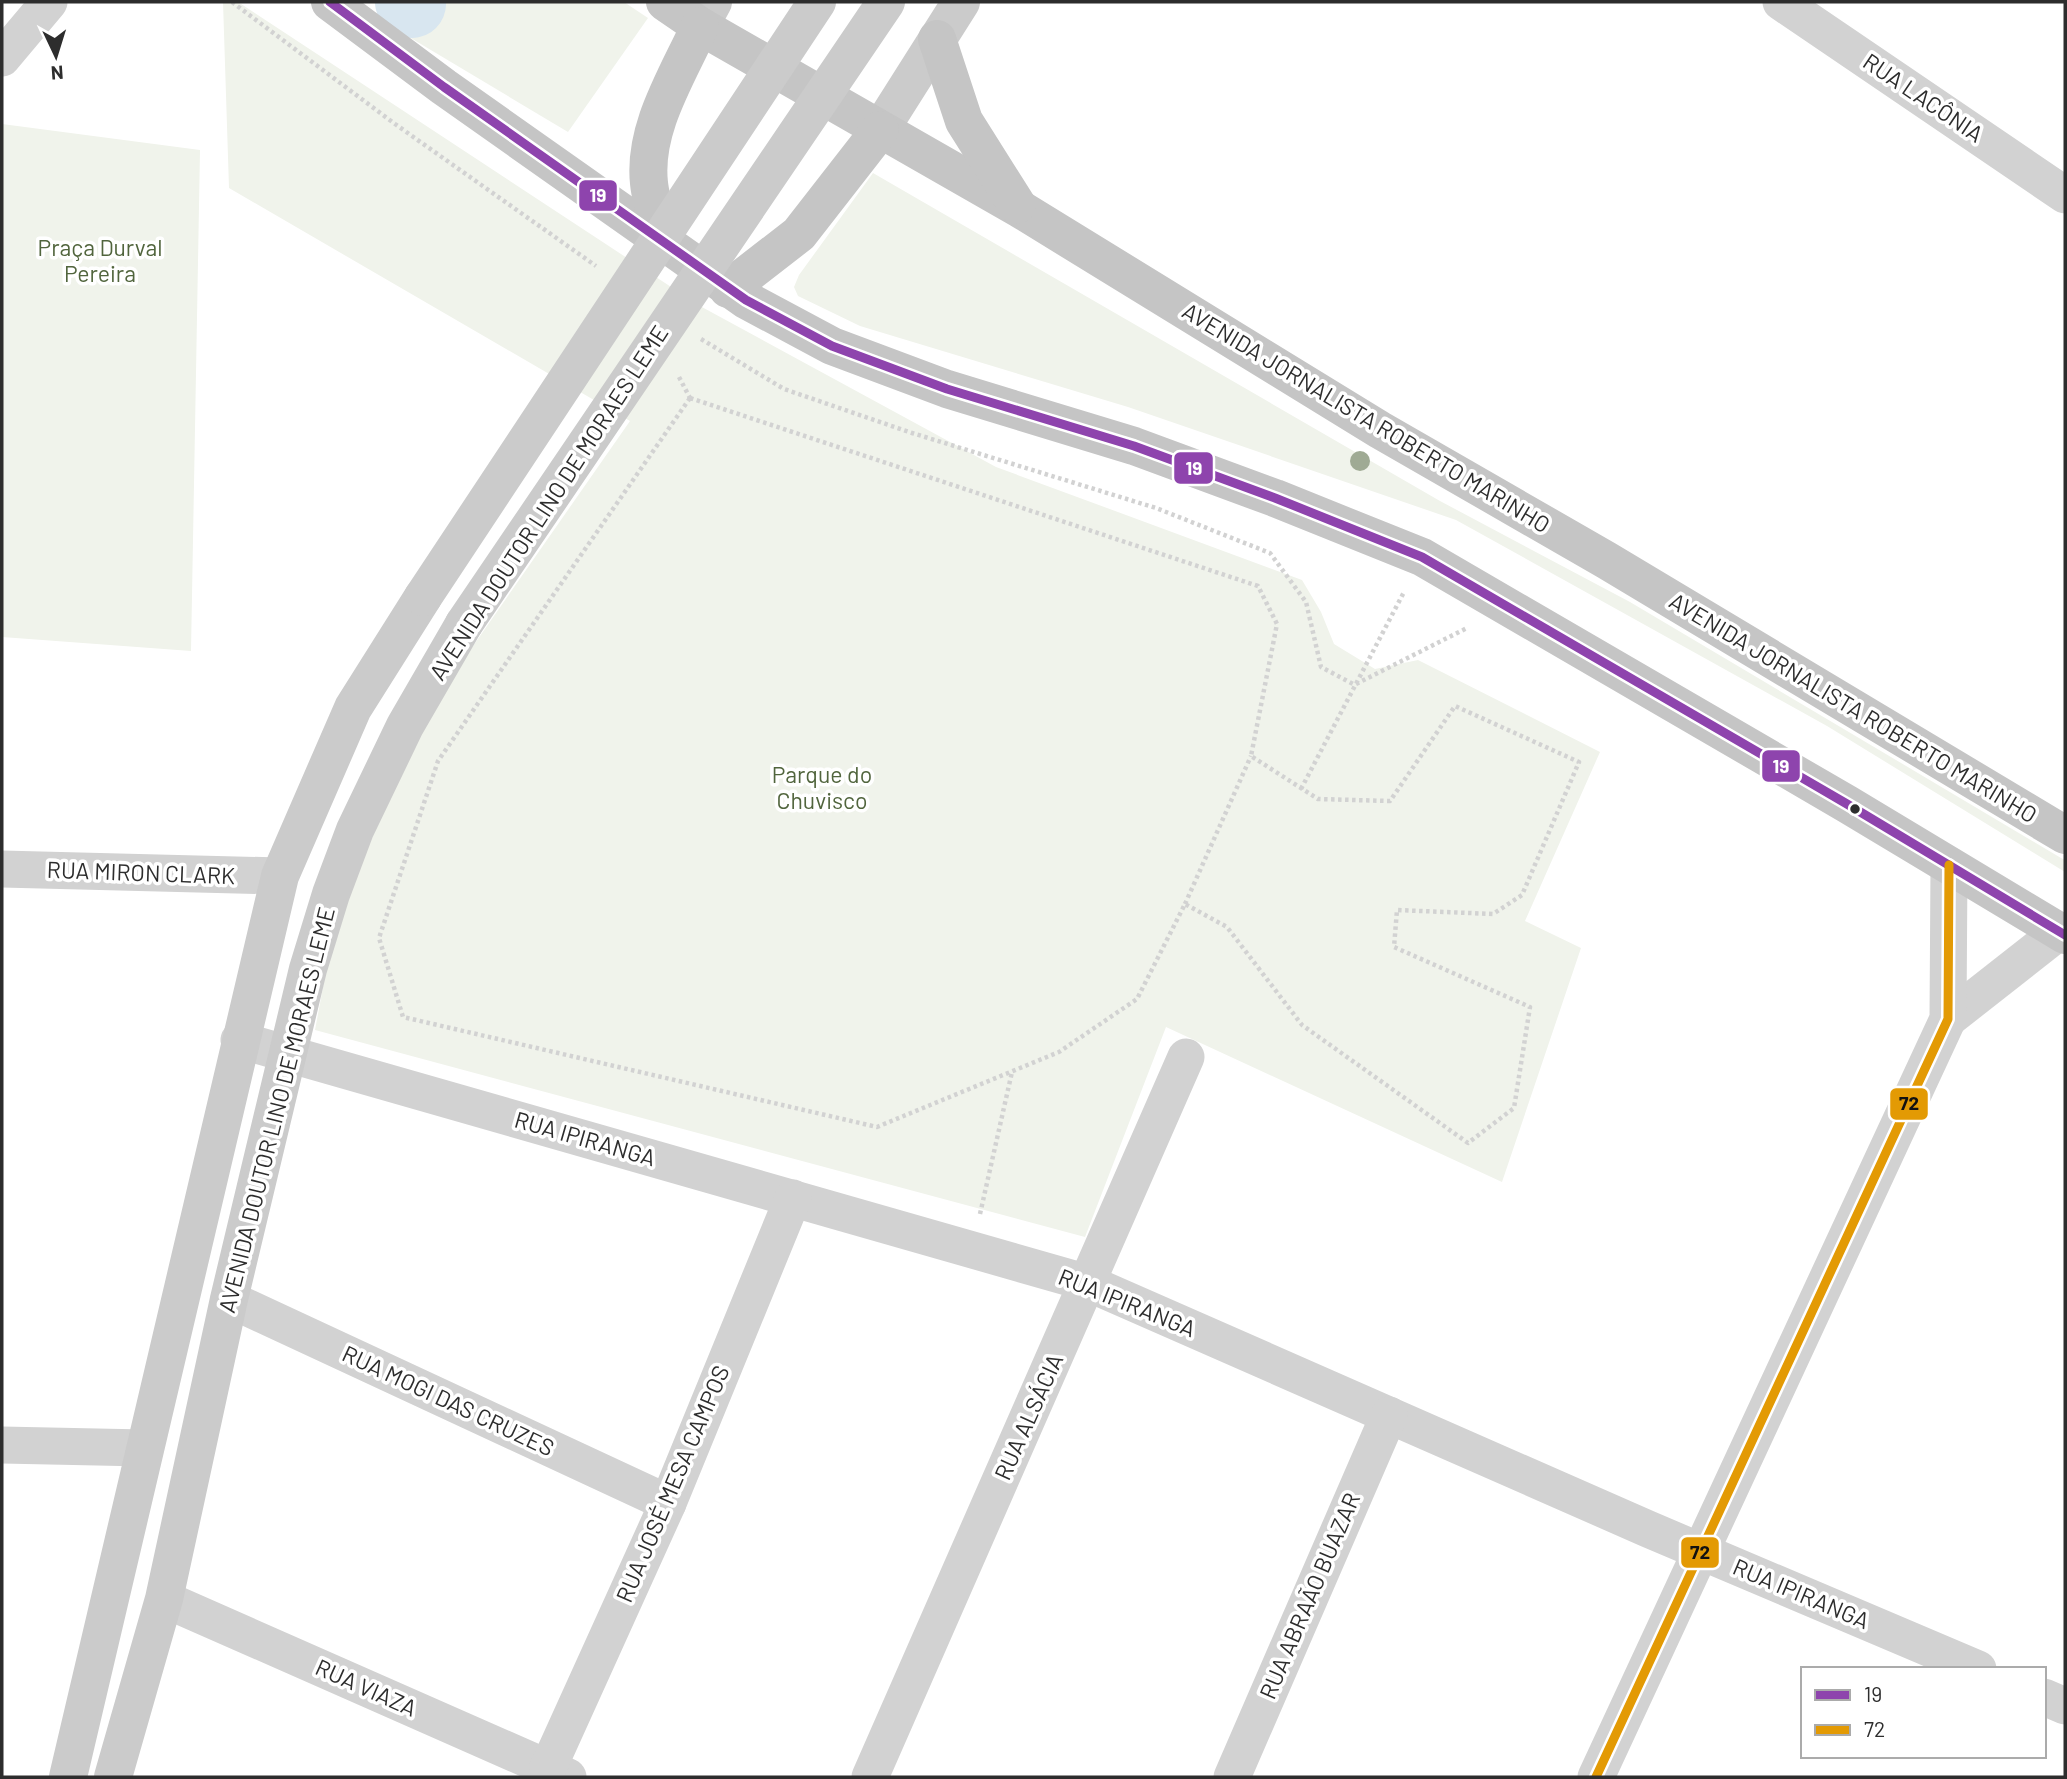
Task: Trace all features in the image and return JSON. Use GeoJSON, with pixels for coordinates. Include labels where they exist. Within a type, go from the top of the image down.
{"type":"FeatureCollection","features":[{"type":"Feature","properties":{"kind":"main road"},"geometry":{"type":"LineString","coordinates":[[330,2],[444,88],[665,246],[728,289],[832,346],[947,389],[1133,446],[1275,498],[1422,557],[2063,933]]}},
{"type":"Feature","properties":{"kind":"main road","name":"AVENIDA JORNALISTA ROBERTO MARINHO"},"geometry":{"type":"LineString","coordinates":[[665,2],[707,14],[880,130],[1020,209],[1380,430],[1606,560],[2065,835]]}},
{"type":"Feature","properties":{"kind":"main road"},"geometry":{"type":"LineString","coordinates":[[665,246],[649,184],[649,146],[659,114],[707,14]]}},
{"type":"Feature","properties":{"kind":"main road"},"geometry":{"type":"LineString","coordinates":[[937,39],[964,121],[1020,209]]}},
{"type":"Feature","properties":{"kind":"main road"},"geometry":{"type":"LineString","coordinates":[[728,289],[799,234],[880,130]]}},
{"type":"Feature","properties":{"kind":"street"},"geometry":{"type":"LineString","coordinates":[[2,58],[49,2]]}},
{"type":"Feature","properties":{"kind":"street"},"geometry":{"type":"LineString","coordinates":[[68,1777],[239,1040],[280,876],[354,708],[423,597],[817,2]]}},
{"type":"Feature","properties":{"kind":"street","name":"AVENIDA DOUTOR LINO DE MORAES LEME"},"geometry":{"type":"LineString","coordinates":[[114,1777],[164,1598],[229,1299],[312,956],[355,830],[405,726],[464,624],[886,2]]}},
{"type":"Feature","properties":{"kind":"street"},"geometry":{"type":"LineString","coordinates":[[880,130],[961,2]]}},
{"type":"Feature","properties":{"kind":"street","name":"RUA LACÔNIA"},"geometry":{"type":"LineString","coordinates":[[1782,2],[2065,195]]}},
{"type":"Feature","properties":{"kind":"street"},"geometry":{"type":"LineString","coordinates":[[1596,1777],[1948,1019],[1950,865]]}},
{"type":"Feature","properties":{"kind":"street","name":"RUA MIRON CLARK"},"geometry":{"type":"LineString","coordinates":[[2,869],[280,876]]}},
{"type":"Feature","properties":{"kind":"street"},"geometry":{"type":"LineString","coordinates":[[1948,1019],[2063,933]]}},
{"type":"Feature","properties":{"kind":"street","name":"RUA IPIRANGA"},"geometry":{"type":"LineString","coordinates":[[239,1040],[1088,1283],[1702,1552],[1973,1667]]}},
{"type":"Feature","properties":{"kind":"street","name":"RUA ALSÁCIA"},"geometry":{"type":"LineString","coordinates":[[870,1777],[1186,1057]]}},
{"type":"Feature","properties":{"kind":"street","name":"RUA JOSÉ MESA CAMPOS"},"geometry":{"type":"LineString","coordinates":[[558,1772],[793,1198]]}},
{"type":"Feature","properties":{"kind":"street","name":"RUA MOGI DAS CRUZES"},"geometry":{"type":"LineString","coordinates":[[229,1299],[668,1503]]}},
{"type":"Feature","properties":{"kind":"street","name":"RUA ABRAÃO BUAZAR"},"geometry":{"type":"LineString","coordinates":[[1232,1777],[1389,1415]]}},
{"type":"Feature","properties":{"kind":"street"},"geometry":{"type":"LineString","coordinates":[[2,1445],[145,1448]]}},
{"type":"Feature","properties":{"kind":"street","name":"RUA VIAZA"},"geometry":{"type":"LineString","coordinates":[[164,1598],[558,1772]]}},
{"type":"Feature","properties":{"kind":"street"},"geometry":{"type":"LineString","coordinates":[[2046,1698],[2065,1706]]}},
{"type":"Feature","properties":{"kind":"path"},"geometry":{"type":"LineString","coordinates":[[691,398],[1258,586],[1277,624],[1251,756],[1185,904],[1137,999],[1059,1052],[877,1127],[402,1017],[379,938],[438,761],[691,398]]}},
{"type":"Feature","properties":{"kind":"path"},"geometry":{"type":"LineString","coordinates":[[1156,508],[1270,553],[1306,602],[1321,667],[1355,685]]}},
{"type":"Feature","properties":{"kind":"path"},"geometry":{"type":"LineString","coordinates":[[1301,789],[1422,557]]}},
{"type":"Feature","properties":{"kind":"path"},"geometry":{"type":"LineString","coordinates":[[1355,685],[1509,607]]}},
{"type":"Feature","properties":{"kind":"path"},"geometry":{"type":"LineString","coordinates":[[1185,904],[1227,927],[1302,1024],[1468,1143],[1514,1108],[1530,1007],[1394,947],[1397,910],[1493,914],[1522,895],[1579,762],[1455,706],[1390,801],[1318,799],[1251,756]]}},
{"type":"Feature","properties":{"kind":"path"},"geometry":{"type":"LineString","coordinates":[[973,1249],[1012,1072]]}},
{"type":"Feature","properties":{"kind":"green space","name":"Parque do Chuvisco"},"geometry":{"type":"Polygon","coordinates":[[[223,2],[238,2],[700,306],[996,467],[1302,580],[1321,612],[1334,644],[1375,669],[1418,660],[1600,752],[1525,921],[1581,948],[1502,1182],[1166,1027],[1085,1237],[315,1030],[339,902],[413,732],[630,421],[229,188],[223,2]]]}},
{"type":"Feature","properties":{"kind":"green space"},"geometry":{"type":"Polygon","coordinates":[[[411,2],[624,2],[648,18],[568,132],[394,28],[411,2]]]}},
{"type":"Feature","properties":{"kind":"green space","name":"Praça Durval Pereira"},"geometry":{"type":"Polygon","coordinates":[[[2,124],[200,150],[191,651],[2,637],[2,124]]]}},
{"type":"Feature","properties":{"kind":"green space"},"geometry":{"type":"Polygon","coordinates":[[[873,173],[1440,501],[1630,602],[2065,860],[2065,872],[1827,726],[1456,520],[1128,407],[860,326],[798,296],[794,287],[799,275],[873,173]]]}},
{"type":"Feature","properties":{"kind":"transit line","name":"19"},"geometry":{"type":"LineString","coordinates":[[330,2],[444,87],[746,300],[832,346],[947,389],[1134,446],[1275,498],[1422,557],[1847,804],[2065,935]]}},
{"type":"Feature","properties":{"kind":"transit line","name":"72"},"geometry":{"type":"LineString","coordinates":[[1596,1777],[1948,1019],[1949,865]]}}]}
